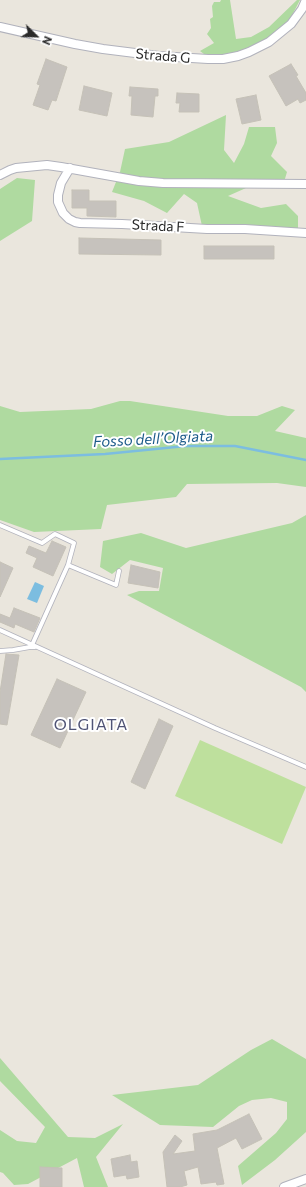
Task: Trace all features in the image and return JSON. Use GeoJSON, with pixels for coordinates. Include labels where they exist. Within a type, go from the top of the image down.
{"type":"FeatureCollection","features":[{"type":"Feature","properties":{"kind":"street","name":"Strada G"},"geometry":{"type":"LineString","coordinates":[[0,26],[102,50],[173,57],[223,59],[249,52],[269,42],[291,24],[302,9],[306,0]]}},
{"type":"Feature","properties":{"kind":"street"},"geometry":{"type":"LineString","coordinates":[[1,171],[46,165],[133,180],[163,182],[306,184]]}},
{"type":"Feature","properties":{"kind":"street","name":"Strada F"},"geometry":{"type":"LineString","coordinates":[[70,168],[61,183],[58,202],[62,213],[75,222],[306,233]]}},
{"type":"Feature","properties":{"kind":"street"},"geometry":{"type":"LineString","coordinates":[[284,1187],[306,1179]]}},
{"type":"Feature","properties":{"kind":"lane"},"geometry":{"type":"LineString","coordinates":[[0,525],[42,543],[55,534],[74,543],[68,566],[32,645]]}},
{"type":"Feature","properties":{"kind":"lane"},"geometry":{"type":"LineString","coordinates":[[68,566],[116,585],[119,571]]}},
{"type":"Feature","properties":{"kind":"lane"},"geometry":{"type":"LineString","coordinates":[[0,630],[222,731],[306,767]]}},
{"type":"Feature","properties":{"kind":"lane"},"geometry":{"type":"LineString","coordinates":[[0,651],[30,647],[39,648]]}},
{"type":"Feature","properties":{"kind":"green space"},"geometry":{"type":"Polygon","coordinates":[[[221,0],[230,0],[236,39],[251,37],[269,27],[297,0],[300,0],[288,23],[279,32],[244,51],[208,57],[200,51],[214,43],[207,34],[211,28],[210,19],[213,17],[212,6],[214,2],[220,2],[221,0]]]}},
{"type":"Feature","properties":{"kind":"green space"},"geometry":{"type":"Polygon","coordinates":[[[226,115],[224,150],[234,163],[244,144],[249,127],[275,127],[277,143],[271,156],[287,172],[284,182],[255,184],[228,196],[261,208],[286,204],[298,216],[298,233],[202,226],[197,203],[184,194],[167,213],[144,201],[112,192],[120,172],[125,149],[169,142],[226,115]]]}},
{"type":"Feature","properties":{"kind":"green space"},"geometry":{"type":"Polygon","coordinates":[[[17,178],[35,180],[32,221],[0,241],[0,189],[17,178]]]}},
{"type":"Feature","properties":{"kind":"green space"},"geometry":{"type":"Polygon","coordinates":[[[120,401],[130,401],[228,416],[257,416],[282,406],[295,410],[275,431],[306,438],[306,487],[277,483],[187,484],[176,497],[107,505],[101,529],[34,532],[0,520],[0,406],[20,412],[91,409],[120,401]]]}},
{"type":"Feature","properties":{"kind":"green space"},"geometry":{"type":"Polygon","coordinates":[[[306,515],[306,692],[301,687],[127,595],[139,591],[159,591],[163,568],[130,560],[112,574],[100,567],[103,541],[141,533],[186,548],[292,523],[306,515]]]}},
{"type":"Feature","properties":{"kind":"green space"},"geometry":{"type":"Polygon","coordinates":[[[200,740],[306,787],[282,844],[175,796],[200,740]]]}},
{"type":"Feature","properties":{"kind":"green space"},"geometry":{"type":"Polygon","coordinates":[[[272,1039],[306,1059],[306,1132],[275,1160],[242,1185],[238,1166],[276,1133],[287,1119],[287,1102],[271,1098],[252,1100],[239,1106],[213,1127],[160,1125],[112,1095],[198,1085],[251,1050],[272,1039]]]}},
{"type":"Feature","properties":{"kind":"green space"},"geometry":{"type":"Polygon","coordinates":[[[0,1058],[68,1137],[95,1138],[123,1124],[96,1157],[108,1187],[84,1187],[77,1158],[28,1184],[14,1185],[3,1173],[0,1172],[0,1130],[17,1141],[36,1143],[45,1127],[0,1081],[0,1058]]]}},
{"type":"Feature","properties":{"kind":"water"},"geometry":{"type":"Polygon","coordinates":[[[35,582],[44,586],[37,603],[27,599],[35,582]]]}},
{"type":"Feature","properties":{"kind":"building"},"geometry":{"type":"Polygon","coordinates":[[[46,59],[67,67],[56,101],[52,100],[48,110],[33,105],[40,85],[37,84],[46,59]]]}},
{"type":"Feature","properties":{"kind":"building"},"geometry":{"type":"Polygon","coordinates":[[[291,64],[306,93],[306,100],[300,103],[298,99],[286,106],[269,76],[291,64]]]}},
{"type":"Feature","properties":{"kind":"building"},"geometry":{"type":"Polygon","coordinates":[[[84,86],[112,93],[107,116],[79,110],[84,86]]]}},
{"type":"Feature","properties":{"kind":"building"},"geometry":{"type":"Polygon","coordinates":[[[130,87],[158,89],[158,96],[155,96],[153,117],[131,115],[132,96],[129,96],[130,87]]]}},
{"type":"Feature","properties":{"kind":"building"},"geometry":{"type":"Polygon","coordinates":[[[177,93],[199,94],[199,112],[179,112],[180,103],[176,103],[177,93]]]}},
{"type":"Feature","properties":{"kind":"building"},"geometry":{"type":"Polygon","coordinates":[[[256,95],[261,120],[242,124],[236,99],[256,95]]]}},
{"type":"Feature","properties":{"kind":"building"},"geometry":{"type":"Polygon","coordinates":[[[72,190],[89,190],[89,201],[116,201],[116,217],[87,216],[87,208],[72,208],[72,190]]]}},
{"type":"Feature","properties":{"kind":"building"},"geometry":{"type":"Polygon","coordinates":[[[79,238],[161,240],[161,255],[79,254],[79,238]]]}},
{"type":"Feature","properties":{"kind":"building"},"geometry":{"type":"Polygon","coordinates":[[[204,246],[274,246],[274,259],[204,259],[204,246]]]}},
{"type":"Feature","properties":{"kind":"building"},"geometry":{"type":"Polygon","coordinates":[[[52,541],[66,547],[53,576],[33,567],[37,558],[26,553],[29,546],[46,553],[52,541]]]}},
{"type":"Feature","properties":{"kind":"building"},"geometry":{"type":"Polygon","coordinates":[[[0,562],[13,568],[0,597],[0,562]]]}},
{"type":"Feature","properties":{"kind":"building"},"geometry":{"type":"Polygon","coordinates":[[[131,565],[160,572],[158,588],[128,583],[131,565]]]}},
{"type":"Feature","properties":{"kind":"building"},"geometry":{"type":"Polygon","coordinates":[[[14,608],[40,618],[34,632],[15,624],[14,628],[0,622],[0,614],[10,618],[14,608]]]}},
{"type":"Feature","properties":{"kind":"building"},"geometry":{"type":"Polygon","coordinates":[[[6,654],[19,655],[7,725],[0,724],[0,692],[6,654]]]}},
{"type":"Feature","properties":{"kind":"building"},"geometry":{"type":"Polygon","coordinates":[[[57,679],[86,692],[60,748],[31,735],[57,679]]]}},
{"type":"Feature","properties":{"kind":"building"},"geometry":{"type":"Polygon","coordinates":[[[159,719],[173,726],[145,789],[131,782],[159,719]]]}},
{"type":"Feature","properties":{"kind":"building"},"geometry":{"type":"Polygon","coordinates":[[[249,1114],[262,1139],[242,1149],[236,1138],[217,1148],[224,1184],[217,1185],[216,1182],[201,1184],[198,1167],[184,1171],[187,1185],[180,1187],[167,1187],[163,1152],[175,1135],[182,1141],[173,1154],[195,1151],[193,1134],[217,1130],[249,1114]]]}},
{"type":"Feature","properties":{"kind":"building"},"geometry":{"type":"Polygon","coordinates":[[[130,1155],[131,1162],[137,1161],[139,1177],[127,1179],[126,1175],[114,1177],[111,1159],[130,1155]]]}},
{"type":"Feature","properties":{"kind":"building"},"geometry":{"type":"Polygon","coordinates":[[[40,1167],[62,1168],[62,1187],[40,1187],[40,1167]]]}},
{"type":"Feature","properties":{"kind":"waterway","name":"Fosso dell’Olgiata"},"geometry":{"type":"LineString","coordinates":[[0,459],[105,454],[186,446],[235,446],[306,460]]}},
{"type":"Feature","properties":{"kind":"district","name":"OLGIATA"},"geometry":{"type":"Point","coordinates":[91,725]}}]}
